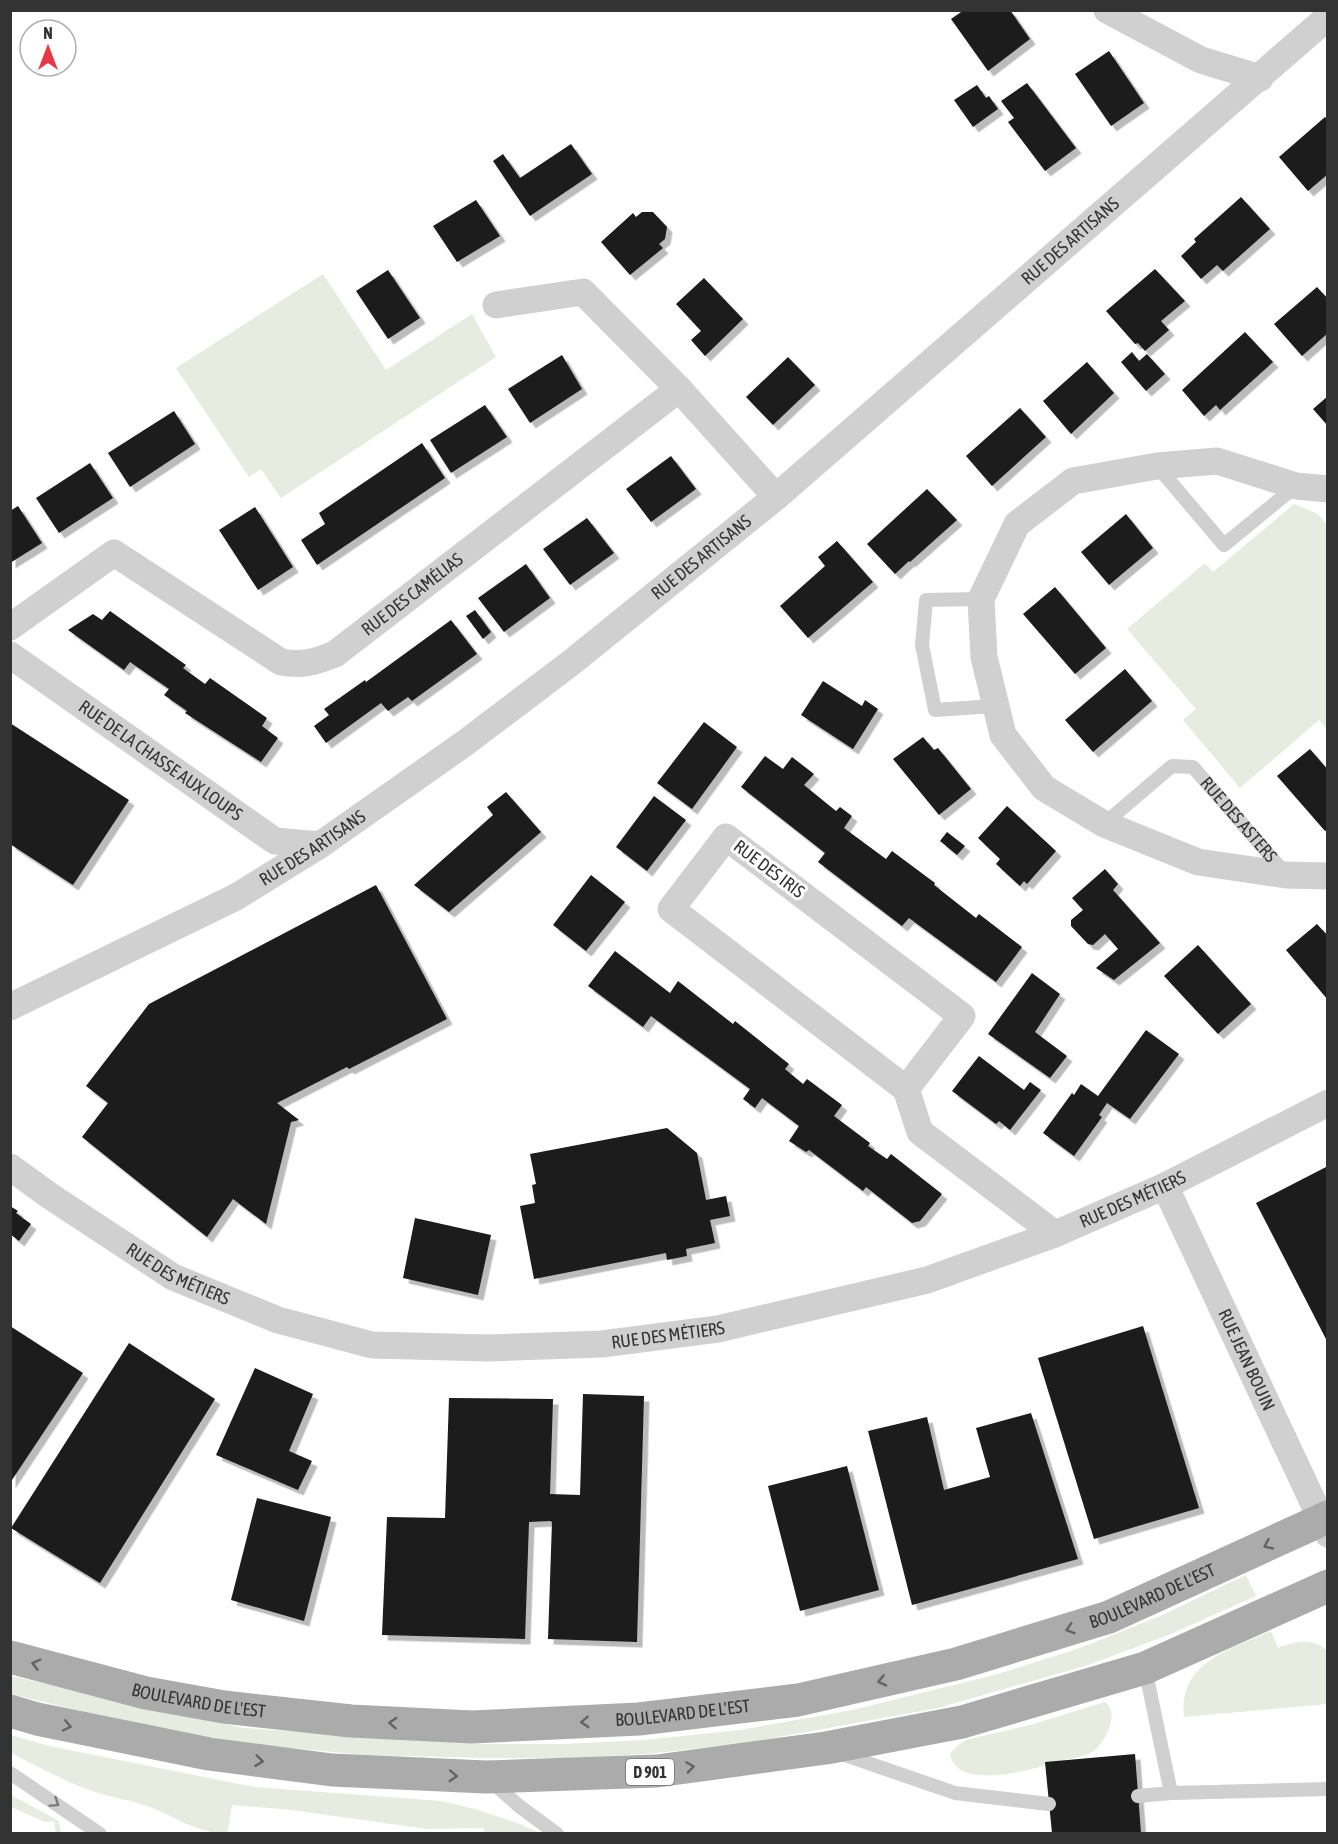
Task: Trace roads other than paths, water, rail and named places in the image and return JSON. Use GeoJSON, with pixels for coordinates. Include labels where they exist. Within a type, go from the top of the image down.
{"type":"FeatureCollection","features":[{"type":"Feature","properties":{"kind":"main road","name":"BOULEVARD DE L'EST"},"geometry":{"type":"LineString","coordinates":[[10,1657],[146,1694],[224,1707],[351,1721],[472,1727],[639,1719],[798,1700],[956,1664],[1109,1617],[1325,1524]]}},
{"type":"Feature","properties":{"kind":"main road","name":"D 901"},"geometry":{"type":"LineString","coordinates":[[10,1712],[209,1755],[332,1770],[486,1777],[657,1771],[826,1748],[962,1722],[1144,1668],[1328,1586]]}},
{"type":"Feature","properties":{"kind":"street"},"geometry":{"type":"LineString","coordinates":[[1107,10],[1201,60],[1260,78]]}},
{"type":"Feature","properties":{"kind":"street","name":"RUE DES ARTISANS"},"geometry":{"type":"LineString","coordinates":[[10,1006],[236,897],[320,845],[465,743],[572,662],[776,497],[1328,17]]}},
{"type":"Feature","properties":{"kind":"street"},"geometry":{"type":"LineString","coordinates":[[496,305],[583,292],[679,390],[776,497]]}},
{"type":"Feature","properties":{"kind":"street","name":"RUE DES CAMÉLIAS"},"geometry":{"type":"LineString","coordinates":[[10,627],[114,553],[282,662],[297,665],[313,663],[335,654],[679,390]]}},
{"type":"Feature","properties":{"kind":"street","name":"RUE DES ASTERS"},"geometry":{"type":"LineString","coordinates":[[1328,489],[1296,486],[1217,461],[1157,466],[1073,481],[1017,524],[981,599],[984,657],[1003,735],[1044,788],[1104,824],[1198,862],[1286,875],[1328,876]]}},
{"type":"Feature","properties":{"kind":"street","name":"RUE DE LA CHASSE AUX LOUPS"},"geometry":{"type":"LineString","coordinates":[[10,655],[275,841],[320,845]]}},
{"type":"Feature","properties":{"kind":"street","name":"RUE DES IRIS"},"geometry":{"type":"LineString","coordinates":[[726,837],[962,1016],[906,1089],[671,909],[726,837]]}},
{"type":"Feature","properties":{"kind":"street"},"geometry":{"type":"LineString","coordinates":[[906,1089],[920,1132],[1055,1234]]}},
{"type":"Feature","properties":{"kind":"street","name":"RUE DES MÉTIERS"},"geometry":{"type":"LineString","coordinates":[[10,1167],[173,1277],[278,1320],[372,1345],[488,1348],[602,1344],[718,1329],[927,1280],[1055,1234],[1165,1186],[1328,1103]]}},
{"type":"Feature","properties":{"kind":"street","name":"RUE JEAN BOUIN"},"geometry":{"type":"LineString","coordinates":[[1165,1186],[1306,1491],[1325,1524]]}},
{"type":"Feature","properties":{"kind":"lane"},"geometry":{"type":"LineString","coordinates":[[1157,466],[1224,545],[1296,486]]}},
{"type":"Feature","properties":{"kind":"lane"},"geometry":{"type":"LineString","coordinates":[[981,599],[926,600],[922,645],[935,710],[995,706]]}},
{"type":"Feature","properties":{"kind":"lane","name":"RUE DES ASTERS"},"geometry":{"type":"LineString","coordinates":[[1104,824],[1172,766],[1193,767],[1286,875]]}},
{"type":"Feature","properties":{"kind":"lane"},"geometry":{"type":"LineString","coordinates":[[1144,1668],[1171,1793]]}},
{"type":"Feature","properties":{"kind":"lane"},"geometry":{"type":"LineString","coordinates":[[826,1748],[955,1793],[1049,1804]]}},
{"type":"Feature","properties":{"kind":"lane"},"geometry":{"type":"LineString","coordinates":[[10,1773],[100,1833]]}},
{"type":"Feature","properties":{"kind":"lane"},"geometry":{"type":"LineString","coordinates":[[486,1777],[519,1806],[557,1833]]}},
{"type":"Feature","properties":{"kind":"lane"},"geometry":{"type":"LineString","coordinates":[[1138,1796],[1328,1789]]}}]}
